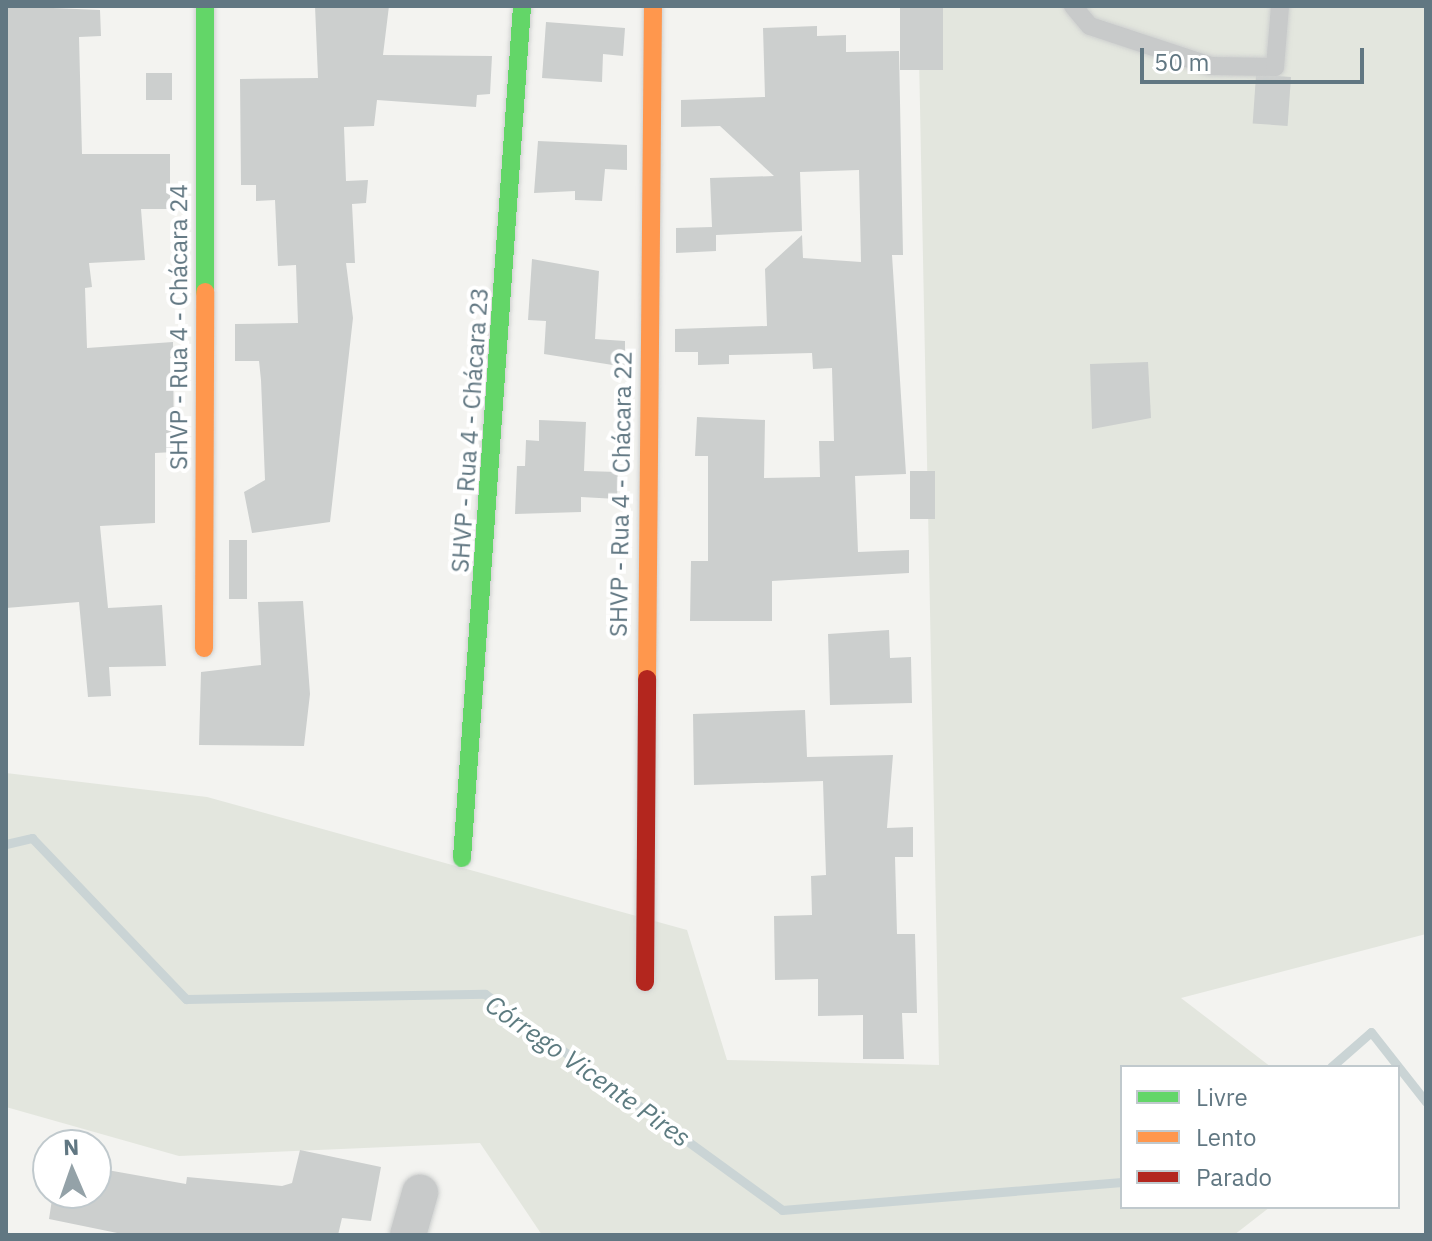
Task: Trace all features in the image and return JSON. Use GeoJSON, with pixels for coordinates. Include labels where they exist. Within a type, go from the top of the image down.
{"type":"FeatureCollection","features":[{"type":"Feature","properties":{"kind":"street","name":"SHVP - Rua 4 - Chácara 24"},"geometry":{"type":"LineString","coordinates":[[204,648],[205,6]]}},
{"type":"Feature","properties":{"kind":"street","name":"SHVP - Rua 4 - Chácara 23"},"geometry":{"type":"LineString","coordinates":[[462,858],[522,6]]}},
{"type":"Feature","properties":{"kind":"street","name":"SHVP - Rua 4 - Chácara 22"},"geometry":{"type":"LineString","coordinates":[[645,982],[653,6]]}},
{"type":"Feature","properties":{"kind":"street"},"geometry":{"type":"LineString","coordinates":[[408,1235],[420,1193]]}},
{"type":"Feature","properties":{"kind":"lane"},"geometry":{"type":"LineString","coordinates":[[1073,6],[1090,26],[1211,66],[1259,67],[1275,67],[1280,6]]}},
{"type":"Feature","properties":{"kind":"shaded area"},"geometry":{"type":"Polygon","coordinates":[[[918,6],[1426,6],[1426,934],[1181,998],[1268,1065],[1120,1065],[1120,1209],[1267,1209],[1234,1235],[542,1235],[480,1143],[179,1156],[112,1137],[112,1129],[84,1129],[6,1107],[6,773],[207,797],[687,930],[727,1060],[939,1065],[918,6]]]}},
{"type":"Feature","properties":{"kind":"building"},"geometry":{"type":"Polygon","coordinates":[[[6,6],[100,10],[101,36],[79,37],[82,154],[170,154],[170,209],[141,209],[145,260],[89,263],[92,287],[85,288],[87,348],[173,342],[174,452],[155,453],[155,523],[100,526],[108,608],[162,605],[166,666],[109,667],[111,696],[88,697],[79,602],[6,608],[6,6]]]}},
{"type":"Feature","properties":{"kind":"building"},"geometry":{"type":"Polygon","coordinates":[[[315,6],[389,6],[383,55],[492,56],[490,94],[477,95],[476,107],[377,100],[374,126],[344,127],[346,181],[368,180],[366,203],[352,204],[355,263],[346,263],[353,318],[330,522],[252,533],[244,492],[265,480],[261,380],[259,361],[235,361],[235,324],[298,323],[296,265],[278,266],[275,200],[256,201],[256,185],[241,185],[240,79],[318,78],[315,6]]]}},
{"type":"Feature","properties":{"kind":"building"},"geometry":{"type":"Polygon","coordinates":[[[900,6],[943,6],[943,70],[900,70],[900,6]]]}},
{"type":"Feature","properties":{"kind":"building"},"geometry":{"type":"Polygon","coordinates":[[[546,22],[625,28],[623,56],[603,54],[602,82],[542,78],[546,22]]]}},
{"type":"Feature","properties":{"kind":"building"},"geometry":{"type":"Polygon","coordinates":[[[817,26],[817,36],[846,35],[846,52],[899,51],[903,255],[892,255],[906,474],[855,476],[858,552],[909,550],[909,573],[772,581],[772,621],[690,621],[691,561],[708,561],[708,456],[695,456],[697,417],[765,420],[764,478],[820,477],[819,441],[834,441],[832,368],[813,369],[812,353],[729,355],[729,364],[698,365],[698,352],[675,352],[675,329],[767,326],[765,269],[802,235],[803,258],[861,262],[859,170],[800,172],[802,231],[716,235],[716,251],[676,253],[676,228],[712,227],[710,178],[774,176],[720,126],[681,127],[681,100],[765,97],[763,28],[817,26]]]}},
{"type":"Feature","properties":{"kind":"building"},"geometry":{"type":"Polygon","coordinates":[[[146,73],[172,73],[172,100],[146,100],[146,73]]]}},
{"type":"Feature","properties":{"kind":"building"},"geometry":{"type":"Polygon","coordinates":[[[1256,75],[1291,77],[1288,126],[1253,123],[1256,75]]]}},
{"type":"Feature","properties":{"kind":"building"},"geometry":{"type":"Polygon","coordinates":[[[538,141],[627,145],[627,170],[605,169],[602,201],[575,200],[575,191],[534,193],[538,141]]]}},
{"type":"Feature","properties":{"kind":"building"},"geometry":{"type":"Polygon","coordinates":[[[532,259],[599,271],[595,339],[625,341],[625,367],[544,354],[546,321],[528,320],[532,259]]]}},
{"type":"Feature","properties":{"kind":"building"},"geometry":{"type":"Polygon","coordinates":[[[1148,362],[1151,418],[1092,429],[1090,364],[1148,362]]]}},
{"type":"Feature","properties":{"kind":"building"},"geometry":{"type":"Polygon","coordinates":[[[539,420],[586,422],[584,471],[618,472],[617,499],[581,497],[581,512],[515,514],[517,466],[525,466],[526,440],[539,441],[539,420]]]}},
{"type":"Feature","properties":{"kind":"building"},"geometry":{"type":"Polygon","coordinates":[[[910,471],[935,471],[935,519],[910,519],[910,471]]]}},
{"type":"Feature","properties":{"kind":"building"},"geometry":{"type":"Polygon","coordinates":[[[229,540],[247,540],[247,599],[229,599],[229,540]]]}},
{"type":"Feature","properties":{"kind":"building"},"geometry":{"type":"Polygon","coordinates":[[[303,601],[310,694],[304,746],[199,745],[201,672],[261,665],[258,602],[303,601]]]}},
{"type":"Feature","properties":{"kind":"building"},"geometry":{"type":"Polygon","coordinates":[[[889,630],[890,658],[911,657],[912,703],[830,705],[828,634],[889,630]]]}},
{"type":"Feature","properties":{"kind":"building"},"geometry":{"type":"Polygon","coordinates":[[[805,710],[807,757],[893,755],[887,828],[913,827],[913,857],[895,857],[897,934],[915,934],[917,1013],[902,1013],[904,1059],[863,1059],[863,1015],[818,1016],[818,979],[775,980],[774,916],[812,915],[811,876],[826,875],[823,781],[694,785],[693,714],[805,710]]]}},
{"type":"Feature","properties":{"kind":"building"},"geometry":{"type":"Polygon","coordinates":[[[300,1150],[381,1167],[371,1221],[342,1218],[338,1235],[127,1235],[49,1219],[51,1209],[112,1209],[112,1171],[186,1184],[187,1177],[282,1186],[292,1183],[300,1150]]]}},
{"type":"Feature","properties":{"kind":"waterway","name":"Córrego Vicente Pires"},"geometry":{"type":"LineString","coordinates":[[6,844],[32,838],[186,999],[485,994],[782,1210],[1120,1182]]}},
{"type":"Feature","properties":{"kind":"waterway","name":"Córrego Vicente Pires"},"geometry":{"type":"LineString","coordinates":[[1333,1065],[1371,1032],[1397,1065]]}},
{"type":"Feature","properties":{"kind":"waterway","name":"Córrego Vicente Pires"},"geometry":{"type":"LineString","coordinates":[[1400,1069],[1426,1102]]}},
{"type":"Feature","properties":{"kind":"traffic: fast"},"geometry":{"type":"LineString","coordinates":[[205,6],[205,292]]}},
{"type":"Feature","properties":{"kind":"traffic: fast"},"geometry":{"type":"LineString","coordinates":[[462,858],[522,6]]}},
{"type":"Feature","properties":{"kind":"traffic: slow"},"geometry":{"type":"LineString","coordinates":[[647,679],[653,6]]}},
{"type":"Feature","properties":{"kind":"traffic: slow"},"geometry":{"type":"LineString","coordinates":[[204,648],[205,292]]}},
{"type":"Feature","properties":{"kind":"traffic: jam"},"geometry":{"type":"LineString","coordinates":[[645,982],[647,679]]}}]}
